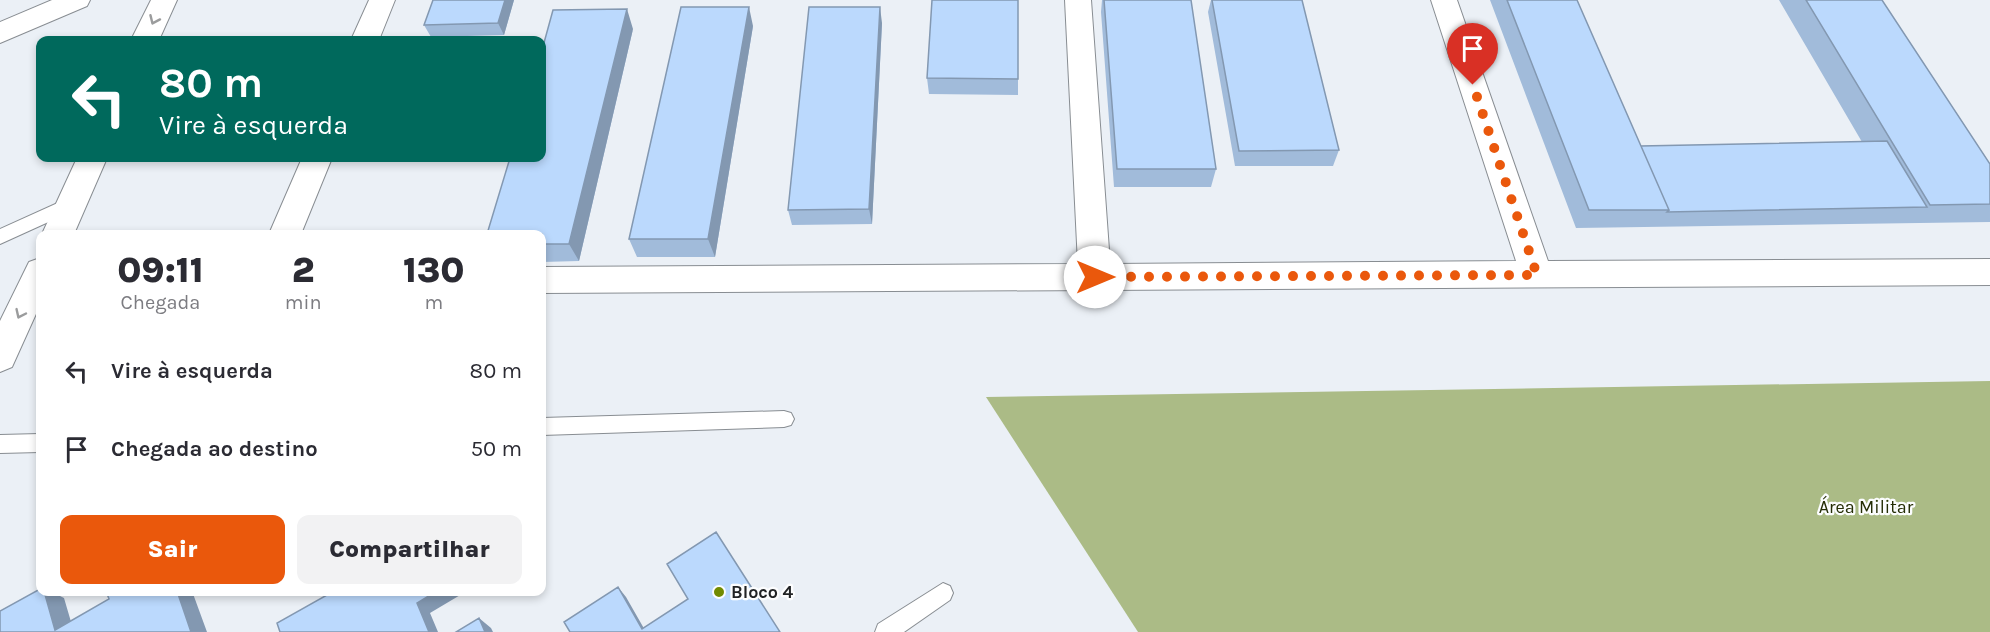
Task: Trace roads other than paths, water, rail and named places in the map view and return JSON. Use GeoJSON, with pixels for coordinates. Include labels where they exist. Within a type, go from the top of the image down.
{"type":"FeatureCollection","features":[{"type":"Feature","properties":{"kind":"street"},"geometry":{"type":"LineString","coordinates":[[0,33],[77,0]]}},
{"type":"Feature","properties":{"kind":"street"},"geometry":{"type":"LineString","coordinates":[[147,36],[164,0]]}},
{"type":"Feature","properties":{"kind":"street"},"geometry":{"type":"LineString","coordinates":[[367,36],[382,0]]}},
{"type":"Feature","properties":{"kind":"street"},"geometry":{"type":"LineString","coordinates":[[1078,0],[1095,277]]}},
{"type":"Feature","properties":{"kind":"street"},"geometry":{"type":"LineString","coordinates":[[1444,0],[1537,275]]}},
{"type":"Feature","properties":{"kind":"street"},"geometry":{"type":"LineString","coordinates":[[60,230],[91,162]]}},
{"type":"Feature","properties":{"kind":"street"},"geometry":{"type":"LineString","coordinates":[[287,230],[315,162]]}},
{"type":"Feature","properties":{"kind":"street"},"geometry":{"type":"LineString","coordinates":[[546,280],[1990,272]]}},
{"type":"Feature","properties":{"kind":"street"},"geometry":{"type":"LineString","coordinates":[[0,357],[36,286]]}},
{"type":"Feature","properties":{"kind":"lane"},"geometry":{"type":"LineString","coordinates":[[0,237],[71,204]]}},
{"type":"Feature","properties":{"kind":"lane"},"geometry":{"type":"LineString","coordinates":[[546,427],[784,419]]}},
{"type":"Feature","properties":{"kind":"lane"},"geometry":{"type":"LineString","coordinates":[[0,444],[36,443]]}},
{"type":"Feature","properties":{"kind":"lane"},"geometry":{"type":"LineString","coordinates":[[886,632],[943,593]]}},
{"type":"Feature","properties":{"kind":"place","name":"Bloco 4"},"geometry":{"type":"Point","coordinates":[719,592]}},
{"type":"Feature","properties":{"kind":"park label","name":"Área Militar"},"geometry":{"type":"Point","coordinates":[1866,507]}}]}
